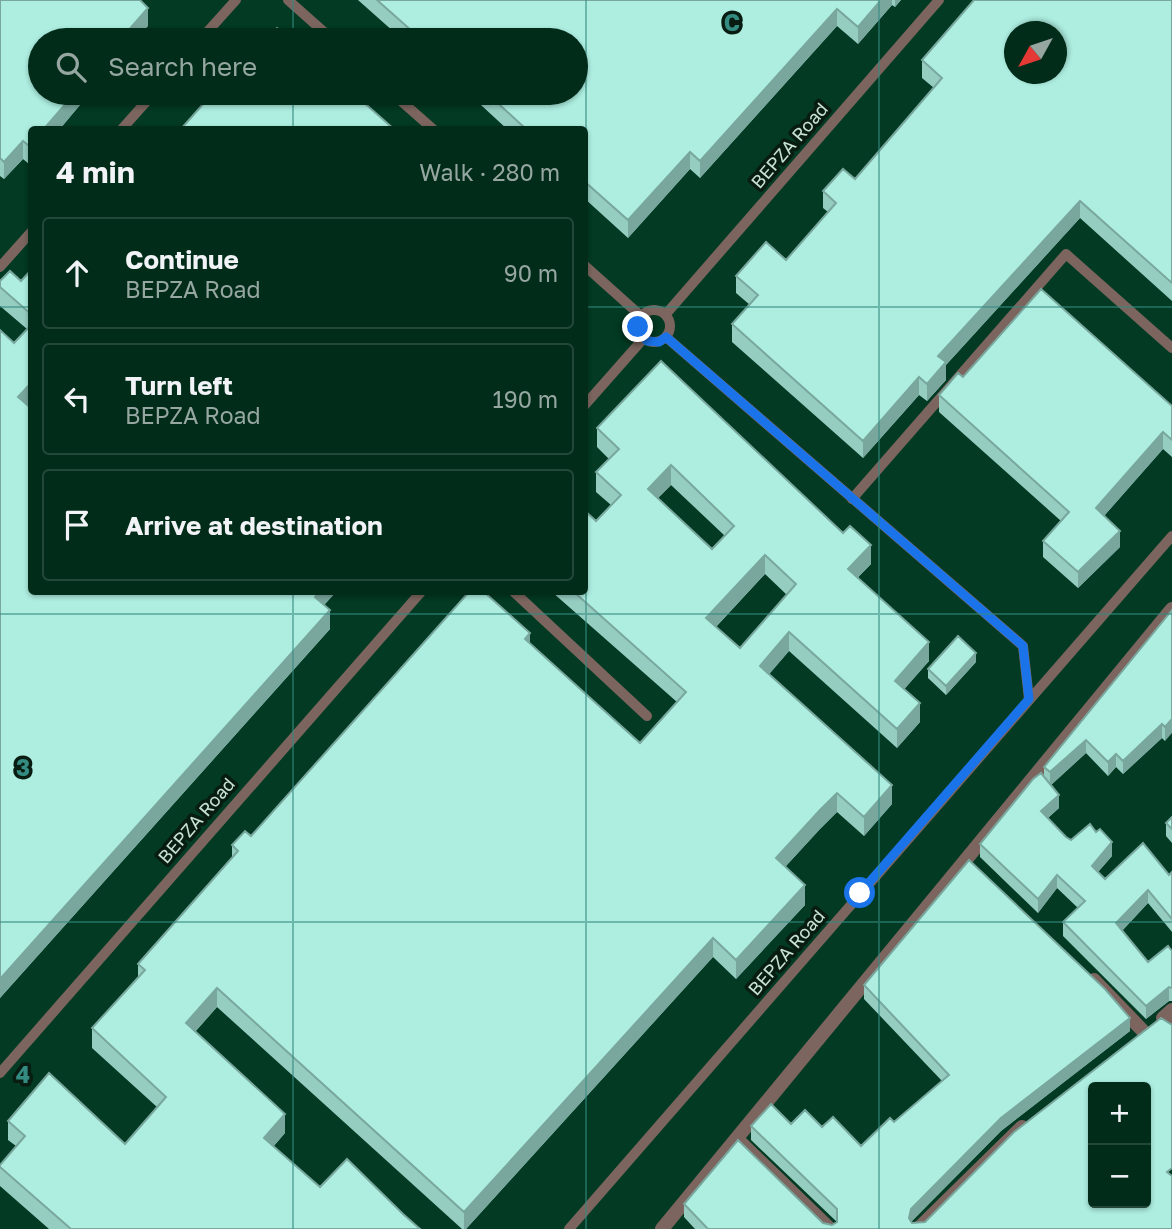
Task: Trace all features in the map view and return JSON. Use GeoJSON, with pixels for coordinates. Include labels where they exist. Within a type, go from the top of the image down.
{"type":"FeatureCollection","features":[{"type":"Feature","properties":{"kind":"street"},"geometry":{"type":"LineString","coordinates":[[662,1229],[973,863],[1172,609]]}},
{"type":"Feature","properties":{"kind":"street"},"geometry":{"type":"LineString","coordinates":[[1085,972],[1112,996],[1138,1036],[1169,1019]]}},
{"type":"Feature","properties":{"kind":"street"},"geometry":{"type":"LineString","coordinates":[[918,1229],[1008,1138],[1039,1114]]}},
{"type":"Feature","properties":{"kind":"street"},"geometry":{"type":"LineString","coordinates":[[737,1139],[830,1229]]}},
{"type":"Feature","properties":{"kind":"lane"},"geometry":{"type":"LineString","coordinates":[[211,28],[236,0]]}},
{"type":"Feature","properties":{"kind":"lane"},"geometry":{"type":"LineString","coordinates":[[288,0],[320,28]]}},
{"type":"Feature","properties":{"kind":"lane","name":"BEPZA Road"},"geometry":{"type":"LineString","coordinates":[[666,314],[939,0]]}},
{"type":"Feature","properties":{"kind":"lane"},"geometry":{"type":"LineString","coordinates":[[125,126],[143,105]]}},
{"type":"Feature","properties":{"kind":"lane"},"geometry":{"type":"LineString","coordinates":[[406,105],[429,126]]}},
{"type":"Feature","properties":{"kind":"lane"},"geometry":{"type":"LineString","coordinates":[[0,267],[28,236]]}},
{"type":"Feature","properties":{"kind":"lane"},"geometry":{"type":"LineString","coordinates":[[852,499],[1066,254],[1172,348]]}},
{"type":"Feature","properties":{"kind":"lane"},"geometry":{"type":"LineString","coordinates":[[588,269],[641,316]]}},
{"type":"Feature","properties":{"kind":"lane"},"geometry":{"type":"LineString","coordinates":[[656,309],[666,314],[671,324],[666,337],[659,342],[644,338],[638,327],[641,316],[656,309]]}},
{"type":"Feature","properties":{"kind":"lane"},"geometry":{"type":"LineString","coordinates":[[666,337],[1023,646],[1029,699]]}},
{"type":"Feature","properties":{"kind":"lane"},"geometry":{"type":"LineString","coordinates":[[588,401],[644,338]]}},
{"type":"Feature","properties":{"kind":"lane","name":"BEPZA Road"},"geometry":{"type":"LineString","coordinates":[[569,1229],[1172,536]]}},
{"type":"Feature","properties":{"kind":"lane","name":"BEPZA Road"},"geometry":{"type":"LineString","coordinates":[[0,1073],[418,595]]}},
{"type":"Feature","properties":{"kind":"lane"},"geometry":{"type":"LineString","coordinates":[[517,595],[647,716]]}},
{"type":"Feature","properties":{"kind":"building"},"geometry":{"type":"Polygon","coordinates":[[[0,0],[140,0],[148,8],[130,28],[28,28],[28,105],[65,105],[46,126],[28,126],[28,145],[23,141],[4,162],[0,158],[0,0]]]}},
{"type":"Feature","properties":{"kind":"building"},"geometry":{"type":"Polygon","coordinates":[[[377,0],[881,0],[858,27],[837,9],[700,161],[690,152],[628,220],[588,185],[588,126],[523,126],[500,105],[588,105],[588,28],[408,28],[377,0]]]}},
{"type":"Feature","properties":{"kind":"building"},"geometry":{"type":"Polygon","coordinates":[[[974,0],[1172,0],[1172,283],[1080,201],[938,356],[946,362],[927,384],[919,377],[863,441],[732,324],[758,295],[736,276],[766,242],[786,260],[836,203],[823,191],[843,169],[855,179],[942,78],[922,60],[974,0]]]}},
{"type":"Feature","properties":{"kind":"building"},"geometry":{"type":"Polygon","coordinates":[[[202,105],[367,105],[390,126],[184,126],[202,105]]]}},
{"type":"Feature","properties":{"kind":"building"},"geometry":{"type":"Polygon","coordinates":[[[10,271],[21,281],[28,273],[28,312],[0,287],[0,281],[10,271]]]}},
{"type":"Feature","properties":{"kind":"building"},"geometry":{"type":"Polygon","coordinates":[[[1041,289],[1172,406],[1172,440],[1163,432],[1096,508],[1120,531],[1078,572],[1043,541],[1069,512],[939,395],[958,373],[963,377],[1041,289]]]}},
{"type":"Feature","properties":{"kind":"building"},"geometry":{"type":"Polygon","coordinates":[[[28,328],[28,386],[18,397],[28,406],[28,595],[317,595],[315,597],[330,610],[0,979],[0,330],[14,343],[28,328]]]}},
{"type":"Feature","properties":{"kind":"building"},"geometry":{"type":"Polygon","coordinates":[[[661,361],[843,533],[850,526],[871,545],[848,569],[929,642],[895,681],[920,703],[897,729],[789,632],[760,666],[892,785],[864,817],[837,793],[776,858],[805,885],[736,960],[713,938],[464,1212],[217,988],[186,1023],[285,1114],[264,1138],[320,1187],[347,1159],[420,1229],[71,1229],[0,1167],[25,1136],[8,1121],[49,1073],[125,1144],[166,1097],[92,1028],[145,970],[138,964],[238,851],[232,845],[245,831],[251,836],[466,595],[487,595],[530,633],[525,639],[640,743],[686,692],[577,595],[588,595],[588,514],[596,521],[621,495],[596,472],[619,449],[597,428],[661,361]],[[671,465],[648,489],[712,549],[734,526],[671,465]],[[765,555],[706,618],[740,648],[796,584],[765,555]]]}},
{"type":"Feature","properties":{"kind":"building"},"geometry":{"type":"Polygon","coordinates":[[[1172,610],[1172,719],[1165,727],[1162,724],[1123,761],[1116,754],[1108,762],[1086,740],[1050,772],[1044,767],[1172,610]]]}},
{"type":"Feature","properties":{"kind":"building"},"geometry":{"type":"Polygon","coordinates":[[[958,636],[976,653],[946,686],[928,669],[958,636]]]}},
{"type":"Feature","properties":{"kind":"building"},"geometry":{"type":"Polygon","coordinates":[[[1041,773],[1059,795],[1041,811],[1066,837],[1071,840],[1090,824],[1096,832],[1100,829],[1112,842],[1092,866],[1105,879],[1143,843],[1169,875],[1172,872],[1172,919],[1148,890],[1116,923],[1148,962],[1168,946],[1172,951],[1172,988],[1169,987],[1146,1006],[1063,922],[1085,901],[1057,875],[1038,899],[980,844],[1033,779],[1041,773]]]}},
{"type":"Feature","properties":{"kind":"building"},"geometry":{"type":"Polygon","coordinates":[[[1172,817],[1172,829],[1166,823],[1172,817]]]}},
{"type":"Feature","properties":{"kind":"building"},"geometry":{"type":"Polygon","coordinates":[[[969,860],[1105,989],[1130,1018],[1001,1118],[911,1209],[909,1218],[912,1223],[925,1222],[1014,1132],[1161,1018],[1172,1025],[1172,1168],[1167,1172],[1172,1176],[1172,1229],[708,1229],[684,1204],[738,1140],[823,1223],[832,1225],[837,1222],[837,1209],[751,1126],[771,1104],[791,1124],[805,1110],[822,1127],[833,1117],[861,1146],[890,1118],[894,1122],[949,1075],[864,985],[969,860]]]}},
{"type":"Feature","properties":{"kind":"route"},"geometry":{"type":"LineString","coordinates":[[638,327],[639,333],[647,341],[659,342],[666,337],[1023,646],[1029,699],[860,893]]}}]}
